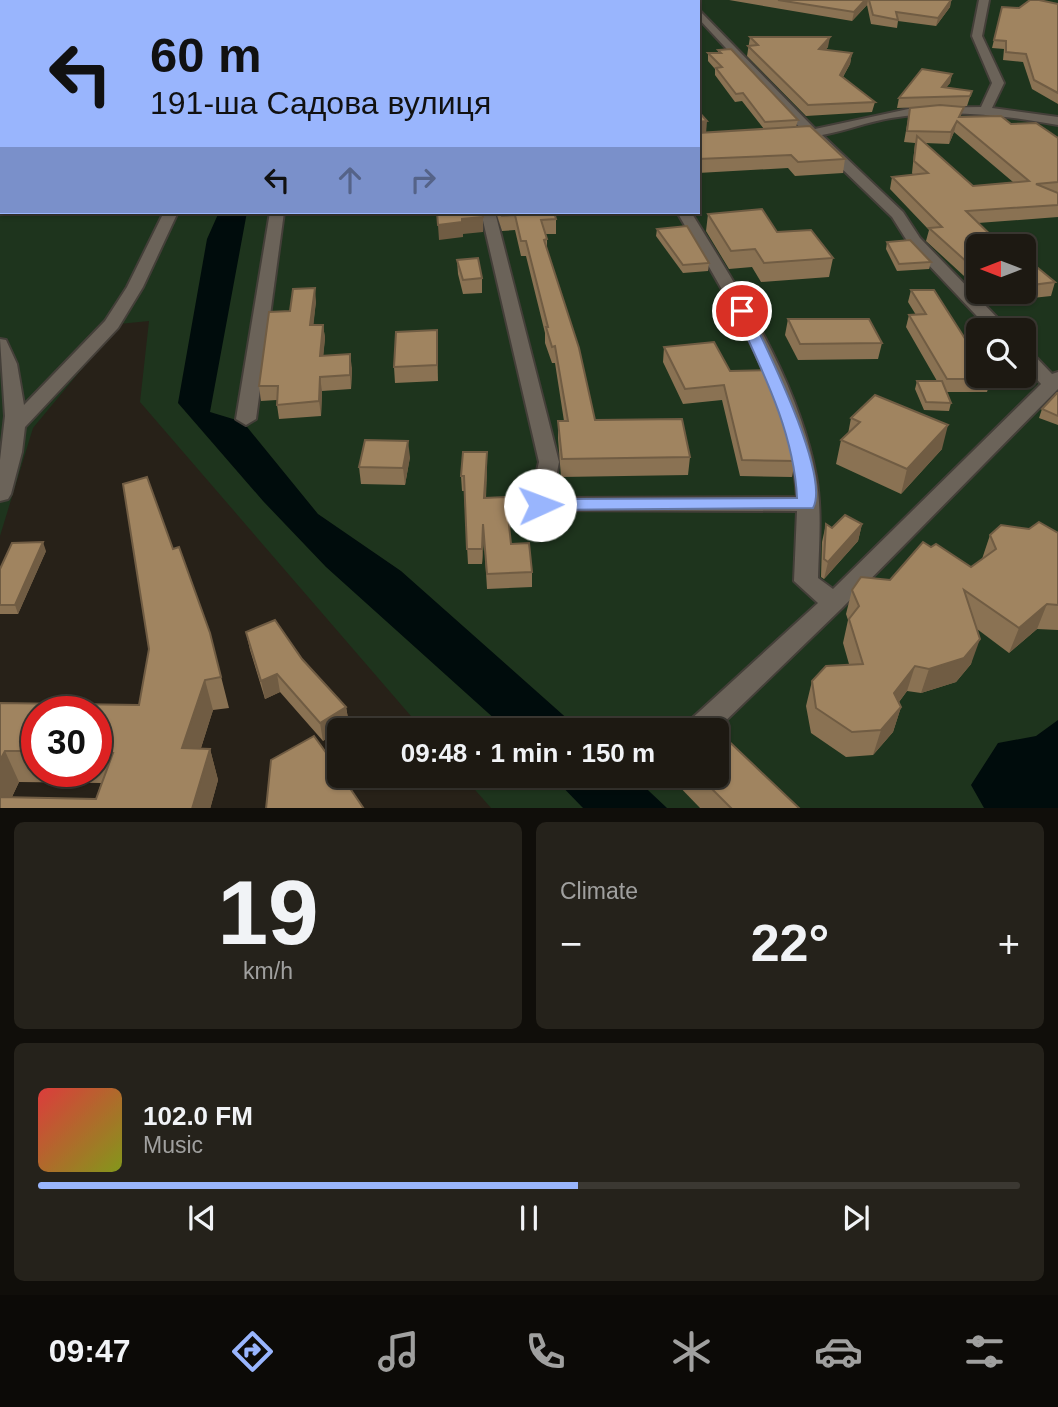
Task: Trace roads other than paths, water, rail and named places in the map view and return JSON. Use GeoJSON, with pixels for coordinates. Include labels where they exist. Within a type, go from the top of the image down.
{"type":"FeatureCollection","features":[{"type":"Feature","properties":{"kind":"street"},"geometry":{"type":"LineString","coordinates":[[984,0],[975,24],[976,41],[998,83],[984,113]]}},
{"type":"Feature","properties":{"kind":"street"},"geometry":{"type":"LineString","coordinates":[[700,14],[812,133],[898,215],[914,241],[988,318]]}},
{"type":"Feature","properties":{"kind":"street"},"geometry":{"type":"LineString","coordinates":[[786,135],[812,133],[903,113],[937,110],[1058,121]]}},
{"type":"Feature","properties":{"kind":"street"},"geometry":{"type":"LineString","coordinates":[[18,424],[112,324],[135,287],[170,214]]}},
{"type":"Feature","properties":{"kind":"street"},"geometry":{"type":"LineString","coordinates":[[246,419],[277,214]]}},
{"type":"Feature","properties":{"kind":"street"},"geometry":{"type":"LineString","coordinates":[[488,214],[549,462],[540,505],[806,504]]}},
{"type":"Feature","properties":{"kind":"street"},"geometry":{"type":"LineString","coordinates":[[685,214],[742,311],[782,396],[805,475],[806,581],[834,602]]}},
{"type":"Feature","properties":{"kind":"street"},"geometry":{"type":"LineString","coordinates":[[0,344],[7,355],[18,424],[12,460],[0,494]]}},
{"type":"Feature","properties":{"kind":"street"},"geometry":{"type":"LineString","coordinates":[[711,718],[834,602],[1054,380],[1036,365]]}}]}
